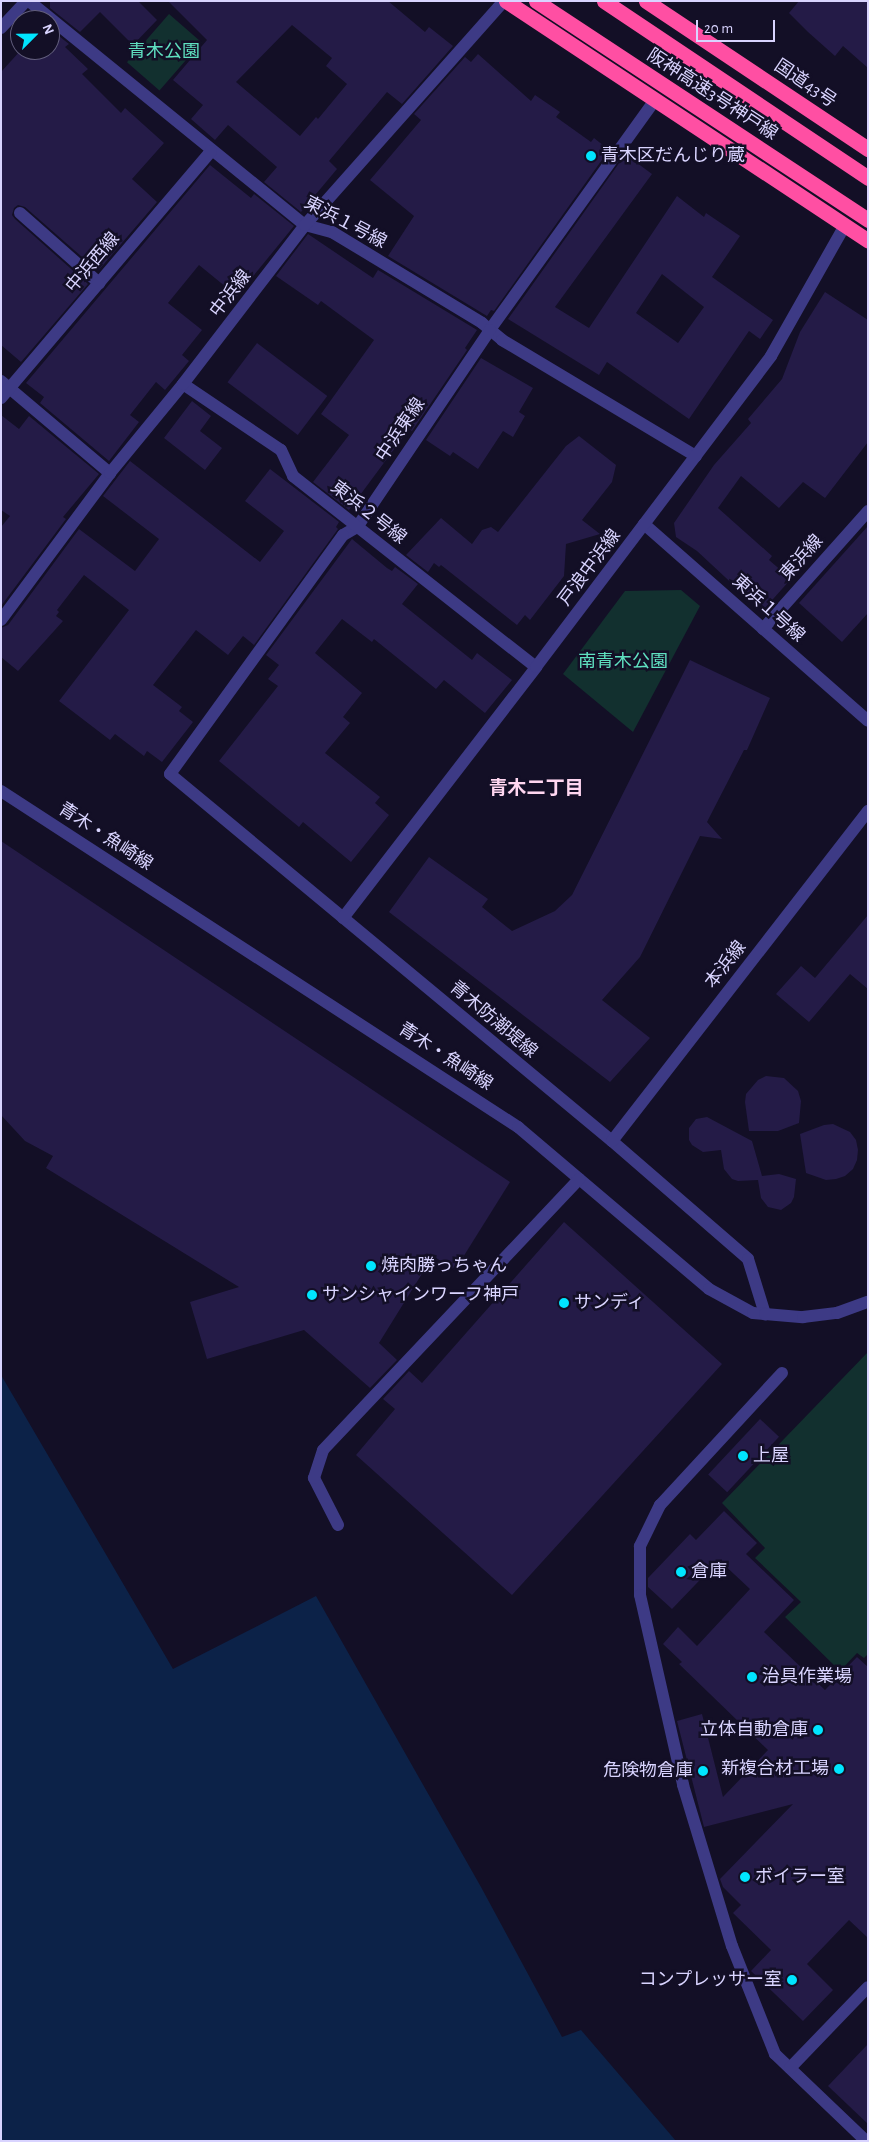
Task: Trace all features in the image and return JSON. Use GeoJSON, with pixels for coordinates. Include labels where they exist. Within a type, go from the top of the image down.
{"type":"FeatureCollection","features":[{"type":"Feature","properties":{"kind":"highway"},"geometry":{"type":"LineString","coordinates":[[505,1],[868,240]]}},
{"type":"Feature","properties":{"kind":"highway","name":"阪神高速3号神戸線"},"geometry":{"type":"LineString","coordinates":[[536,1],[868,220]]}},
{"type":"Feature","properties":{"kind":"highway","name":"阪神高速3号神戸線"},"geometry":{"type":"LineString","coordinates":[[604,1],[868,178]]}},
{"type":"Feature","properties":{"kind":"highway","name":"国道43号"},"geometry":{"type":"LineString","coordinates":[[646,1],[868,149]]}},
{"type":"Feature","properties":{"kind":"highway"},"geometry":{"type":"LineString","coordinates":[[837,199],[868,227]]}},
{"type":"Feature","properties":{"kind":"street"},"geometry":{"type":"LineString","coordinates":[[1,28],[28,1]]}},
{"type":"Feature","properties":{"kind":"street","name":"東浜１号線"},"geometry":{"type":"LineString","coordinates":[[28,1],[305,226],[332,232],[490,330],[502,340],[696,456]]}},
{"type":"Feature","properties":{"kind":"street","name":"中浜線"},"geometry":{"type":"LineString","coordinates":[[2,616],[110,473],[183,384],[305,226],[505,1]]}},
{"type":"Feature","properties":{"kind":"street","name":"中浜東線"},"geometry":{"type":"LineString","coordinates":[[170,774],[343,535],[357,527],[490,330],[656,100]]}},
{"type":"Feature","properties":{"kind":"street","name":"中浜西線"},"geometry":{"type":"LineString","coordinates":[[4,388],[99,282],[211,151]]}},
{"type":"Feature","properties":{"kind":"street"},"geometry":{"type":"LineString","coordinates":[[20,213],[99,282]]}},
{"type":"Feature","properties":{"kind":"street","name":"戸浪中浜線"},"geometry":{"type":"LineString","coordinates":[[343,918],[771,356],[845,225]]}},
{"type":"Feature","properties":{"kind":"street","name":"東浜２号線"},"geometry":{"type":"LineString","coordinates":[[183,384],[281,450],[293,476],[536,667]]}},
{"type":"Feature","properties":{"kind":"street"},"geometry":{"type":"LineString","coordinates":[[4,388],[110,473]]}},
{"type":"Feature","properties":{"kind":"street","name":"東浜線"},"geometry":{"type":"LineString","coordinates":[[763,629],[868,511]]}},
{"type":"Feature","properties":{"kind":"street","name":"東浜１号線"},"geometry":{"type":"LineString","coordinates":[[644,524],[868,721]]}},
{"type":"Feature","properties":{"kind":"street","name":"青木防潮堤線"},"geometry":{"type":"LineString","coordinates":[[170,774],[612,1141],[748,1259],[765,1314]]}},
{"type":"Feature","properties":{"kind":"street","name":"青木・魚崎線"},"geometry":{"type":"LineString","coordinates":[[1,791],[465,1090],[518,1127],[709,1289],[753,1313],[765,1314],[803,1317],[837,1313],[868,1302]]}},
{"type":"Feature","properties":{"kind":"street","name":"本浜線"},"geometry":{"type":"LineString","coordinates":[[612,1141],[868,811]]}},
{"type":"Feature","properties":{"kind":"street"},"geometry":{"type":"LineString","coordinates":[[338,1525],[314,1478],[322,1450],[579,1179]]}},
{"type":"Feature","properties":{"kind":"street"},"geometry":{"type":"LineString","coordinates":[[782,1373],[660,1505],[640,1546],[640,1595],[683,1785],[732,1946],[775,2054],[866,2141]]}},
{"type":"Feature","properties":{"kind":"street"},"geometry":{"type":"LineString","coordinates":[[790,2068],[868,1987]]}},
{"type":"Feature","properties":{"kind":"green space","name":"青木公園"},"geometry":{"type":"Polygon","coordinates":[[[169,14],[201,42],[159,91],[127,62],[169,14]]]}},
{"type":"Feature","properties":{"kind":"green space","name":"南青木公園"},"geometry":{"type":"Polygon","coordinates":[[[681,590],[700,606],[633,732],[563,674],[625,591],[681,590]]]}},
{"type":"Feature","properties":{"kind":"green space"},"geometry":{"type":"Polygon","coordinates":[[[868,1352],[868,1654],[864,1658],[857,1653],[840,1671],[785,1617],[801,1602],[755,1558],[765,1548],[722,1503],[868,1352]]]}},
{"type":"Feature","properties":{"kind":"water"},"geometry":{"type":"Polygon","coordinates":[[[1,1375],[173,1669],[316,1596],[481,1887],[562,2037],[581,2030],[676,2141],[1,2141],[1,1375]]]}},
{"type":"Feature","properties":{"kind":"building"},"geometry":{"type":"Polygon","coordinates":[[[50,1],[138,1],[157,20],[133,45],[100,12],[80,32],[60,16],[60,10],[50,8],[50,1]]]}},
{"type":"Feature","properties":{"kind":"building"},"geometry":{"type":"Polygon","coordinates":[[[168,1],[388,1],[425,32],[429,27],[453,46],[402,104],[387,92],[329,161],[337,169],[301,212],[264,182],[277,167],[228,125],[215,140],[191,119],[203,105],[173,80],[207,40],[168,1]],[[292,25],[236,82],[300,136],[316,117],[318,119],[347,84],[326,66],[332,58],[292,25]]]}},
{"type":"Feature","properties":{"kind":"building"},"geometry":{"type":"Polygon","coordinates":[[[799,1],[868,1],[868,68],[843,46],[835,56],[808,32],[789,13],[799,1]]]}},
{"type":"Feature","properties":{"kind":"building"},"geometry":{"type":"Polygon","coordinates":[[[60,37],[69,44],[65,47],[88,69],[82,74],[121,113],[125,108],[164,143],[132,179],[157,202],[98,271],[25,207],[18,205],[14,208],[12,215],[15,219],[88,284],[21,362],[1,345],[1,72],[12,60],[60,60],[60,37]]]}},
{"type":"Feature","properties":{"kind":"building"},"geometry":{"type":"Polygon","coordinates":[[[478,54],[531,101],[535,95],[560,112],[556,117],[591,142],[594,138],[609,150],[494,311],[491,310],[487,316],[388,256],[414,216],[370,180],[421,120],[414,114],[465,57],[471,62],[478,54]]]}},
{"type":"Feature","properties":{"kind":"building"},"geometry":{"type":"Polygon","coordinates":[[[629,157],[652,174],[555,307],[589,328],[677,196],[704,217],[706,213],[740,236],[712,277],[773,320],[760,339],[749,331],[689,419],[607,362],[599,375],[508,319],[622,159],[626,162],[629,157]],[[662,274],[636,313],[678,343],[704,307],[662,274]]]}},
{"type":"Feature","properties":{"kind":"building"},"geometry":{"type":"Polygon","coordinates":[[[210,165],[251,198],[254,194],[294,226],[237,296],[199,265],[168,303],[202,330],[182,355],[189,361],[165,390],[156,382],[130,415],[139,422],[109,461],[40,403],[44,397],[26,383],[210,165]]]}},
{"type":"Feature","properties":{"kind":"building"},"geometry":{"type":"Polygon","coordinates":[[[308,234],[373,278],[378,270],[477,330],[465,348],[467,350],[412,431],[409,429],[349,510],[313,482],[349,435],[321,414],[374,340],[321,301],[318,305],[276,276],[308,234]]]}},
{"type":"Feature","properties":{"kind":"building"},"geometry":{"type":"Polygon","coordinates":[[[825,292],[868,320],[868,442],[825,498],[803,482],[779,508],[741,476],[718,508],[772,556],[769,560],[791,579],[765,608],[743,589],[740,591],[697,551],[676,537],[674,523],[714,465],[751,423],[748,419],[782,379],[800,332],[825,292]]]}},
{"type":"Feature","properties":{"kind":"building"},"geometry":{"type":"Polygon","coordinates":[[[257,343],[327,396],[298,435],[228,382],[257,343]]]}},
{"type":"Feature","properties":{"kind":"building"},"geometry":{"type":"Polygon","coordinates":[[[481,358],[533,388],[519,412],[525,416],[513,437],[503,431],[478,469],[453,452],[450,456],[426,440],[481,358]]]}},
{"type":"Feature","properties":{"kind":"building"},"geometry":{"type":"Polygon","coordinates":[[[192,401],[211,416],[200,431],[222,448],[205,470],[164,438],[192,401]]]}},
{"type":"Feature","properties":{"kind":"building"},"geometry":{"type":"Polygon","coordinates":[[[1,415],[19,429],[29,416],[99,474],[63,517],[66,519],[1,606],[1,527],[10,516],[1,510],[1,415]]]}},
{"type":"Feature","properties":{"kind":"building"},"geometry":{"type":"Polygon","coordinates":[[[579,436],[616,465],[612,482],[582,520],[600,534],[566,544],[564,576],[530,620],[525,615],[517,625],[441,565],[439,567],[434,563],[428,572],[406,555],[441,518],[472,544],[482,530],[491,527],[498,532],[566,446],[579,436]]]}},
{"type":"Feature","properties":{"kind":"building"},"geometry":{"type":"Polygon","coordinates":[[[130,461],[260,562],[284,531],[245,501],[270,469],[339,522],[336,527],[338,529],[254,645],[243,636],[228,655],[196,630],[153,685],[182,707],[179,711],[193,722],[162,762],[147,751],[144,756],[115,734],[110,740],[59,701],[129,610],[84,575],[57,610],[59,612],[56,616],[63,621],[18,671],[1,657],[1,628],[8,625],[79,529],[135,571],[159,539],[103,496],[130,461]]]}},
{"type":"Feature","properties":{"kind":"building"},"geometry":{"type":"Polygon","coordinates":[[[868,526],[868,613],[842,642],[799,603],[868,526]]]}},
{"type":"Feature","properties":{"kind":"building"},"geometry":{"type":"Polygon","coordinates":[[[352,539],[387,568],[392,571],[395,567],[418,584],[402,604],[472,660],[477,653],[512,680],[485,713],[444,680],[436,689],[374,639],[372,642],[342,619],[315,653],[362,693],[343,717],[350,723],[325,753],[380,797],[375,803],[389,815],[351,862],[303,822],[299,827],[219,761],[278,686],[268,679],[279,665],[266,655],[352,539]]]}},
{"type":"Feature","properties":{"kind":"building"},"geometry":{"type":"Polygon","coordinates":[[[690,660],[770,698],[747,750],[744,750],[707,822],[722,839],[700,836],[640,957],[602,1000],[650,1038],[610,1082],[389,912],[429,857],[488,899],[482,907],[512,931],[555,911],[572,895],[690,660]]]}},
{"type":"Feature","properties":{"kind":"building","name":"サンシャインワーフ神戸"},"geometry":{"type":"Polygon","coordinates":[[[1,841],[510,1182],[455,1270],[433,1256],[379,1343],[397,1360],[370,1388],[304,1330],[207,1359],[190,1302],[239,1287],[46,1168],[53,1156],[25,1141],[1,1115],[1,841]]]}},
{"type":"Feature","properties":{"kind":"building"},"geometry":{"type":"Polygon","coordinates":[[[868,915],[868,989],[850,974],[809,1022],[776,994],[801,966],[815,978],[868,915]]]}},
{"type":"Feature","properties":{"kind":"building"},"geometry":{"type":"Polygon","coordinates":[[[766,1076],[784,1078],[798,1091],[801,1101],[799,1123],[778,1131],[749,1131],[745,1102],[746,1094],[758,1080],[766,1076]]]}},
{"type":"Feature","properties":{"kind":"building"},"geometry":{"type":"Polygon","coordinates":[[[707,1117],[752,1141],[762,1176],[779,1174],[796,1179],[794,1197],[791,1203],[781,1210],[768,1207],[761,1198],[758,1180],[738,1181],[732,1179],[724,1169],[721,1150],[703,1152],[692,1145],[689,1140],[689,1128],[696,1119],[707,1117]]]}},
{"type":"Feature","properties":{"kind":"building"},"geometry":{"type":"Polygon","coordinates":[[[833,1124],[850,1132],[856,1140],[857,1160],[853,1169],[845,1176],[826,1180],[806,1173],[800,1134],[824,1125],[833,1124]]]}},
{"type":"Feature","properties":{"kind":"building"},"geometry":{"type":"Polygon","coordinates":[[[564,1222],[722,1364],[512,1595],[356,1455],[395,1409],[383,1399],[409,1371],[422,1383],[564,1222]]]}},
{"type":"Feature","properties":{"kind":"building","name":"上屋"},"geometry":{"type":"Polygon","coordinates":[[[760,1419],[779,1437],[727,1492],[708,1475],[760,1419]]]}},
{"type":"Feature","properties":{"kind":"building"},"geometry":{"type":"Polygon","coordinates":[[[724,1511],[757,1543],[746,1554],[794,1600],[764,1632],[825,1690],[857,1657],[868,1667],[868,1938],[849,1920],[807,1964],[833,1990],[803,2021],[751,1971],[771,1950],[733,1913],[741,1905],[723,1887],[720,1879],[793,1804],[704,1827],[677,1721],[702,1714],[723,1797],[768,1750],[679,1664],[682,1662],[663,1644],[678,1627],[697,1646],[750,1589],[719,1560],[672,1609],[648,1587],[648,1578],[690,1534],[696,1540],[724,1511]]]}},
{"type":"Feature","properties":{"kind":"building"},"geometry":{"type":"Polygon","coordinates":[[[868,2044],[868,2124],[828,2086],[868,2044]]]}},
{"type":"Feature","properties":{"kind":"place","name":"青木区だんじり蔵"},"geometry":{"type":"Point","coordinates":[591,156]}},
{"type":"Feature","properties":{"kind":"place","name":"焼肉勝っちゃん"},"geometry":{"type":"Point","coordinates":[371,1266]}},
{"type":"Feature","properties":{"kind":"place","name":"サンシャインワーフ神戸"},"geometry":{"type":"Point","coordinates":[312,1295]}},
{"type":"Feature","properties":{"kind":"place","name":"サンディ"},"geometry":{"type":"Point","coordinates":[564,1303]}},
{"type":"Feature","properties":{"kind":"place","name":"上屋"},"geometry":{"type":"Point","coordinates":[743,1456]}},
{"type":"Feature","properties":{"kind":"place","name":"倉庫"},"geometry":{"type":"Point","coordinates":[681,1572]}},
{"type":"Feature","properties":{"kind":"place","name":"治具作業場"},"geometry":{"type":"Point","coordinates":[752,1677]}},
{"type":"Feature","properties":{"kind":"place","name":"立体自動倉庫"},"geometry":{"type":"Point","coordinates":[818,1730]}},
{"type":"Feature","properties":{"kind":"place","name":"新複合材工場"},"geometry":{"type":"Point","coordinates":[839,1769]}},
{"type":"Feature","properties":{"kind":"place","name":"危険物倉庫"},"geometry":{"type":"Point","coordinates":[703,1771]}},
{"type":"Feature","properties":{"kind":"place","name":"ボイラー室"},"geometry":{"type":"Point","coordinates":[745,1877]}},
{"type":"Feature","properties":{"kind":"place","name":"コンプレッサー室"},"geometry":{"type":"Point","coordinates":[792,1980]}},
{"type":"Feature","properties":{"kind":"district","name":"青木二丁目"},"geometry":{"type":"Point","coordinates":[536,789]}}]}
